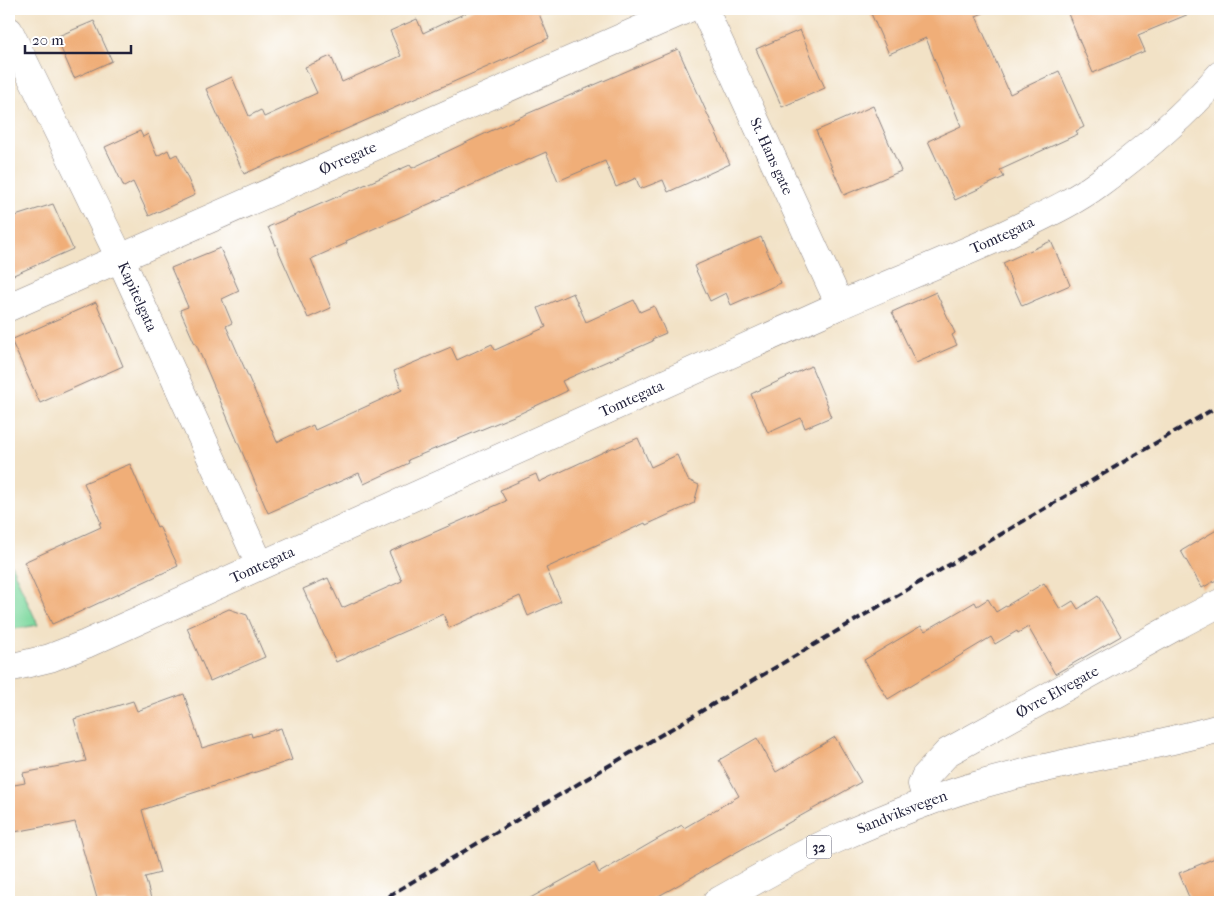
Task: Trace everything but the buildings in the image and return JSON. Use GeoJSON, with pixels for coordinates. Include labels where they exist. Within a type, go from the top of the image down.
{"type":"FeatureCollection","features":[{"type":"Feature","properties":{"kind":"street","name":"Øvregate"},"geometry":{"type":"LineString","coordinates":[[9,307],[687,9]]}},
{"type":"Feature","properties":{"kind":"street","name":"St. Hans gate"},"geometry":{"type":"LineString","coordinates":[[704,9],[840,305]]}},
{"type":"Feature","properties":{"kind":"street","name":"Kapitelgata"},"geometry":{"type":"LineString","coordinates":[[9,30],[120,258],[260,565]]}},
{"type":"Feature","properties":{"kind":"street","name":"Tomtegata"},"geometry":{"type":"LineString","coordinates":[[9,668],[50,658],[86,644],[840,305],[964,253],[1063,205],[1097,184],[1165,130],[1198,100],[1220,75]]}},
{"type":"Feature","properties":{"kind":"street","name":"Øvre Elvegate"},"geometry":{"type":"LineString","coordinates":[[927,802],[922,784],[925,777],[948,752],[1220,603]]}},
{"type":"Feature","properties":{"kind":"street","name":"Sandviksvegen"},"geometry":{"type":"LineString","coordinates":[[716,902],[833,840],[927,802],[991,782],[1177,740],[1220,728]]}},
{"type":"Feature","properties":{"kind":"green space"},"geometry":{"type":"Polygon","coordinates":[[[9,560],[38,625],[9,630],[9,560]]]}},
{"type":"Feature","properties":{"kind":"railway"},"geometry":{"type":"LineString","coordinates":[[378,902],[1220,405]]}}]}
